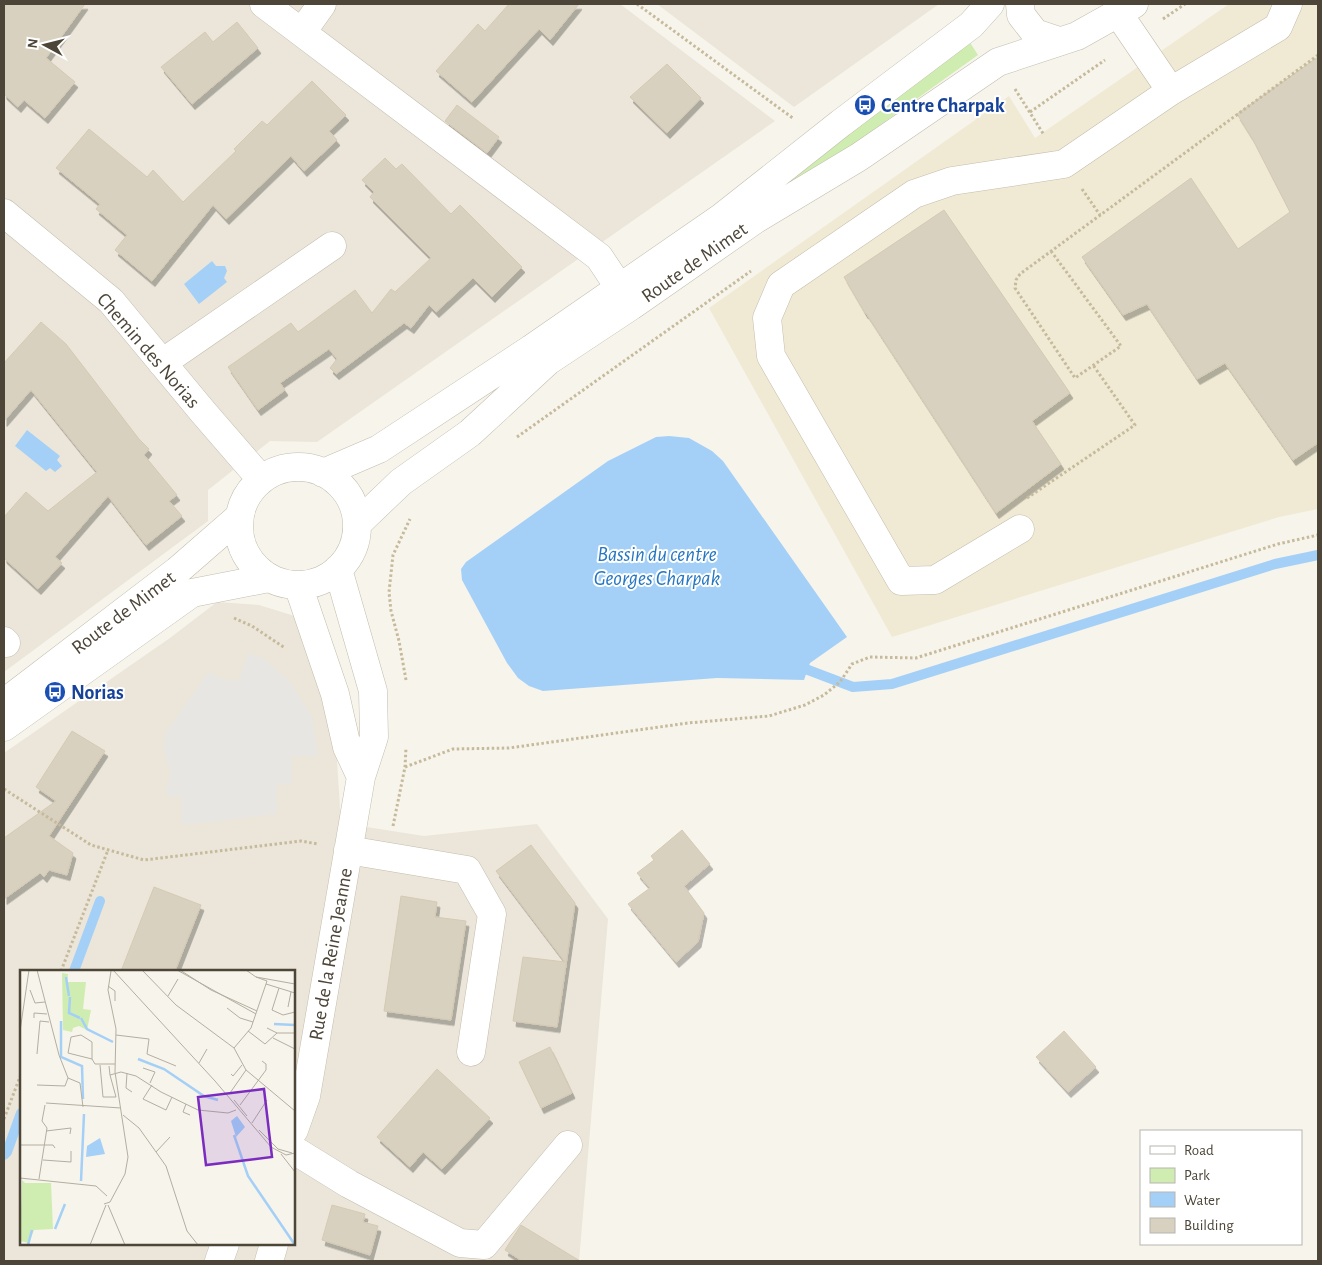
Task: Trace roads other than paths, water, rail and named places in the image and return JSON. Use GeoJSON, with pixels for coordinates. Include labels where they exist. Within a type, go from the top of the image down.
{"type":"FeatureCollection","features":[{"type":"Feature","properties":{"kind":"street"},"geometry":{"type":"LineString","coordinates":[[264,4],[599,257],[625,297]]}},
{"type":"Feature","properties":{"kind":"street"},"geometry":{"type":"LineString","coordinates":[[302,32],[322,4]]}},
{"type":"Feature","properties":{"kind":"street","name":"Route de Mimet"},"geometry":{"type":"LineString","coordinates":[[357,524],[401,482],[470,433],[548,361],[722,217],[841,123],[971,25],[990,4]]}},
{"type":"Feature","properties":{"kind":"street"},"geometry":{"type":"LineString","coordinates":[[1020,4],[1021,15],[1035,33],[1059,41]]}},
{"type":"Feature","properties":{"kind":"street"},"geometry":{"type":"LineString","coordinates":[[1020,529],[935,580],[901,582],[770,356],[767,318],[781,284],[914,194],[952,181],[1064,164],[1172,91],[1278,27],[1288,4]]}},
{"type":"Feature","properties":{"kind":"street"},"geometry":{"type":"LineString","coordinates":[[1126,8],[1172,91]]}},
{"type":"Feature","properties":{"kind":"street","name":"Route de Mimet"},"geometry":{"type":"LineString","coordinates":[[324,473],[379,449],[531,349],[625,297],[858,157],[998,62],[1077,36],[1126,8]]}},
{"type":"Feature","properties":{"kind":"street","name":"Chemin des Norias"},"geometry":{"type":"LineString","coordinates":[[4,213],[111,301],[261,479]]}},
{"type":"Feature","properties":{"kind":"street"},"geometry":{"type":"LineString","coordinates":[[162,363],[332,246]]}},
{"type":"Feature","properties":{"kind":"street","name":"Route de Mimet"},"geometry":{"type":"LineString","coordinates":[[291,467],[308,468],[324,473],[347,494],[354,508],[357,524],[355,540],[349,556],[338,569],[326,578],[313,583],[298,585],[283,583],[269,578],[255,567],[245,552],[239,535],[239,517],[243,503],[261,479],[275,471],[291,467]]}},
{"type":"Feature","properties":{"kind":"street","name":"Route de Mimet"},"geometry":{"type":"LineString","coordinates":[[4,703],[177,571],[239,517]]}},
{"type":"Feature","properties":{"kind":"street","name":"Rue de la Reine Jeanne"},"geometry":{"type":"LineString","coordinates":[[295,1127],[306,1096],[361,777],[374,737],[373,691],[338,569]]}},
{"type":"Feature","properties":{"kind":"street","name":"Route de Mimet"},"geometry":{"type":"LineString","coordinates":[[4,727],[192,593],[269,578]]}},
{"type":"Feature","properties":{"kind":"street"},"geometry":{"type":"LineString","coordinates":[[298,585],[335,694],[347,747],[361,777]]}},
{"type":"Feature","properties":{"kind":"street"},"geometry":{"type":"LineString","coordinates":[[348,850],[467,870],[492,914],[471,1052]]}},
{"type":"Feature","properties":{"kind":"street"},"geometry":{"type":"LineString","coordinates":[[295,1151],[349,1184],[460,1243],[484,1245],[568,1144]]}},
{"type":"Feature","properties":{"kind":"street"},"geometry":{"type":"LineString","coordinates":[[220,1261],[225,1245]]}},
{"type":"Feature","properties":{"kind":"street"},"geometry":{"type":"LineString","coordinates":[[269,1261],[274,1245]]}},
{"type":"Feature","properties":{"kind":"water"},"geometry":{"type":"Polygon","coordinates":[[[212,261],[216,266],[225,266],[227,271],[224,278],[227,282],[199,304],[184,284],[212,261]]]}},
{"type":"Feature","properties":{"kind":"water"},"geometry":{"type":"Polygon","coordinates":[[[27,430],[60,456],[57,460],[62,466],[55,472],[50,468],[46,471],[15,446],[27,430]]]}},
{"type":"Feature","properties":{"kind":"water","name":"Bassin du centre Georges Charpak"},"geometry":{"type":"Polygon","coordinates":[[[656,437],[689,438],[712,451],[723,461],[847,637],[810,663],[804,680],[717,678],[543,691],[529,686],[518,678],[507,663],[462,580],[461,569],[466,562],[608,461],[656,437]]]}},
{"type":"Feature","properties":{"kind":"waterway"},"geometry":{"type":"LineString","coordinates":[[795,665],[853,687],[892,684],[1275,564],[1318,555]]}},
{"type":"Feature","properties":{"kind":"waterway"},"geometry":{"type":"LineString","coordinates":[[74,970],[100,901]]}},
{"type":"Feature","properties":{"kind":"waterway"},"geometry":{"type":"LineString","coordinates":[[4,1155],[7,1152],[20,1116]]}},
{"type":"Feature","properties":{"kind":"place","name":"Centre Charpak"},"geometry":{"type":"Point","coordinates":[865,105]}},
{"type":"Feature","properties":{"kind":"place","name":"Norias"},"geometry":{"type":"Point","coordinates":[55,692]}}]}
